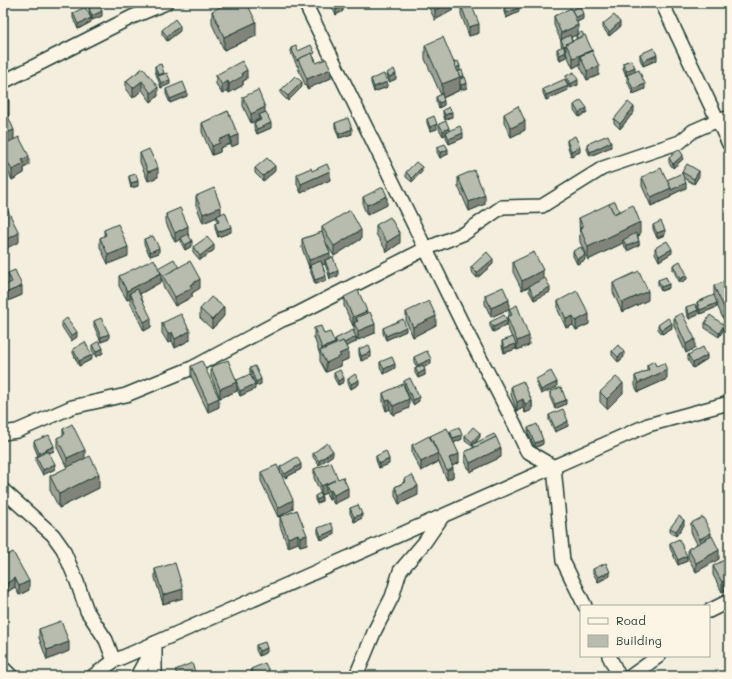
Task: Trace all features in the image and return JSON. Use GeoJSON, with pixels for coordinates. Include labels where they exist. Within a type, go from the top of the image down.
{"type":"FeatureCollection","features":[{"type":"Feature","properties":{"kind":"street"},"geometry":{"type":"LineString","coordinates":[[3,82],[132,17],[166,3]]}},
{"type":"Feature","properties":{"kind":"street"},"geometry":{"type":"LineString","coordinates":[[305,3],[425,249],[516,425],[527,451],[554,467]]}},
{"type":"Feature","properties":{"kind":"street"},"geometry":{"type":"LineString","coordinates":[[662,3],[723,119],[729,144]]}},
{"type":"Feature","properties":{"kind":"street"},"geometry":{"type":"LineString","coordinates":[[3,433],[17,431],[72,407],[126,395],[192,368],[282,320],[298,314],[425,249],[465,233],[502,207],[542,206],[604,168],[680,142],[693,131],[723,119]]}},
{"type":"Feature","properties":{"kind":"street"},"geometry":{"type":"LineString","coordinates":[[93,676],[114,661],[648,425],[729,403]]}},
{"type":"Feature","properties":{"kind":"street"},"geometry":{"type":"LineString","coordinates":[[554,467],[563,561],[585,605]]}},
{"type":"Feature","properties":{"kind":"street"},"geometry":{"type":"LineString","coordinates":[[3,490],[53,536],[63,550],[77,582],[87,611],[106,640],[114,661]]}},
{"type":"Feature","properties":{"kind":"street"},"geometry":{"type":"LineString","coordinates":[[356,676],[375,630],[392,597],[400,571],[424,543],[442,517]]}},
{"type":"Feature","properties":{"kind":"street"},"geometry":{"type":"LineString","coordinates":[[710,610],[729,601]]}},
{"type":"Feature","properties":{"kind":"street"},"geometry":{"type":"LineString","coordinates":[[137,676],[154,643]]}},
{"type":"Feature","properties":{"kind":"street"},"geometry":{"type":"LineString","coordinates":[[154,643],[154,676]]}},
{"type":"Feature","properties":{"kind":"street"},"geometry":{"type":"LineString","coordinates":[[610,657],[619,676]]}},
{"type":"Feature","properties":{"kind":"street"},"geometry":{"type":"LineString","coordinates":[[631,676],[658,657]]}},
{"type":"Feature","properties":{"kind":"street"},"geometry":{"type":"LineString","coordinates":[[3,668],[11,676]]}},
{"type":"Feature","properties":{"kind":"building"},"geometry":{"type":"Polygon","coordinates":[[[99,3],[102,11],[92,16],[89,8],[99,3]]]}},
{"type":"Feature","properties":{"kind":"building"},"geometry":{"type":"Polygon","coordinates":[[[228,3],[247,3],[256,22],[224,37],[212,11],[228,3]]]}},
{"type":"Feature","properties":{"kind":"building"},"geometry":{"type":"Polygon","coordinates":[[[332,3],[341,3],[343,6],[336,10],[332,3]]]}},
{"type":"Feature","properties":{"kind":"building"},"geometry":{"type":"Polygon","coordinates":[[[431,3],[450,3],[435,10],[431,3]]]}},
{"type":"Feature","properties":{"kind":"building"},"geometry":{"type":"Polygon","coordinates":[[[471,3],[479,24],[469,27],[461,5],[471,3]]]}},
{"type":"Feature","properties":{"kind":"building"},"geometry":{"type":"Polygon","coordinates":[[[518,3],[519,8],[506,13],[504,8],[518,3]]]}},
{"type":"Feature","properties":{"kind":"building"},"geometry":{"type":"Polygon","coordinates":[[[580,6],[583,14],[575,18],[572,10],[580,6]]]}},
{"type":"Feature","properties":{"kind":"building"},"geometry":{"type":"Polygon","coordinates":[[[85,7],[91,18],[78,24],[73,13],[85,7]]]}},
{"type":"Feature","properties":{"kind":"building"},"geometry":{"type":"Polygon","coordinates":[[[571,8],[578,25],[561,33],[554,16],[571,8]]]}},
{"type":"Feature","properties":{"kind":"building"},"geometry":{"type":"Polygon","coordinates":[[[614,15],[620,22],[609,32],[603,24],[614,15]]]}},
{"type":"Feature","properties":{"kind":"building"},"geometry":{"type":"Polygon","coordinates":[[[175,19],[180,26],[167,36],[162,30],[175,19]]]}},
{"type":"Feature","properties":{"kind":"building"},"geometry":{"type":"Polygon","coordinates":[[[582,32],[584,36],[578,39],[576,35],[582,32]]]}},
{"type":"Feature","properties":{"kind":"building"},"geometry":{"type":"Polygon","coordinates":[[[570,35],[572,41],[564,46],[561,40],[570,35]]]}},
{"type":"Feature","properties":{"kind":"building"},"geometry":{"type":"Polygon","coordinates":[[[585,35],[592,50],[573,58],[566,44],[585,35]]]}},
{"type":"Feature","properties":{"kind":"building"},"geometry":{"type":"Polygon","coordinates":[[[443,37],[460,77],[442,84],[425,45],[443,37]]]}},
{"type":"Feature","properties":{"kind":"building"},"geometry":{"type":"Polygon","coordinates":[[[311,45],[315,53],[298,59],[297,61],[291,48],[296,46],[298,51],[311,45]]]}},
{"type":"Feature","properties":{"kind":"building"},"geometry":{"type":"Polygon","coordinates":[[[563,46],[566,52],[560,55],[557,49],[563,46]]]}},
{"type":"Feature","properties":{"kind":"building"},"geometry":{"type":"Polygon","coordinates":[[[654,48],[657,55],[643,61],[640,54],[654,48]]]}},
{"type":"Feature","properties":{"kind":"building"},"geometry":{"type":"Polygon","coordinates":[[[592,51],[599,66],[587,71],[580,56],[592,51]]]}},
{"type":"Feature","properties":{"kind":"building"},"geometry":{"type":"Polygon","coordinates":[[[312,53],[316,63],[326,59],[331,69],[307,79],[298,59],[312,53]]]}},
{"type":"Feature","properties":{"kind":"building"},"geometry":{"type":"Polygon","coordinates":[[[631,60],[635,67],[626,71],[623,63],[631,60]]]}},
{"type":"Feature","properties":{"kind":"building"},"geometry":{"type":"Polygon","coordinates":[[[242,61],[247,70],[242,73],[243,76],[229,84],[228,81],[222,85],[216,75],[242,61]]]}},
{"type":"Feature","properties":{"kind":"building"},"geometry":{"type":"Polygon","coordinates":[[[458,61],[460,66],[456,68],[454,62],[458,61]]]}},
{"type":"Feature","properties":{"kind":"building"},"geometry":{"type":"Polygon","coordinates":[[[161,64],[164,73],[158,75],[155,66],[161,64]]]}},
{"type":"Feature","properties":{"kind":"building"},"geometry":{"type":"Polygon","coordinates":[[[143,68],[158,87],[151,93],[142,81],[133,88],[126,81],[143,68]]]}},
{"type":"Feature","properties":{"kind":"building"},"geometry":{"type":"Polygon","coordinates":[[[394,69],[396,74],[389,77],[387,73],[394,69]]]}},
{"type":"Feature","properties":{"kind":"building"},"geometry":{"type":"Polygon","coordinates":[[[462,70],[464,76],[460,77],[458,72],[462,70]]]}},
{"type":"Feature","properties":{"kind":"building"},"geometry":{"type":"Polygon","coordinates":[[[639,70],[645,84],[633,89],[627,75],[639,70]]]}},
{"type":"Feature","properties":{"kind":"building"},"geometry":{"type":"Polygon","coordinates":[[[574,72],[578,80],[570,84],[566,76],[574,72]]]}},
{"type":"Feature","properties":{"kind":"building"},"geometry":{"type":"Polygon","coordinates":[[[167,73],[170,80],[161,83],[158,76],[167,73]]]}},
{"type":"Feature","properties":{"kind":"building"},"geometry":{"type":"Polygon","coordinates":[[[384,74],[387,82],[374,87],[371,79],[384,74]]]}},
{"type":"Feature","properties":{"kind":"building"},"geometry":{"type":"Polygon","coordinates":[[[295,76],[302,82],[288,96],[281,90],[295,76]]]}},
{"type":"Feature","properties":{"kind":"building"},"geometry":{"type":"Polygon","coordinates":[[[465,77],[467,83],[461,85],[460,79],[465,77]]]}},
{"type":"Feature","properties":{"kind":"building"},"geometry":{"type":"Polygon","coordinates":[[[565,79],[568,86],[546,95],[543,89],[565,79]]]}},
{"type":"Feature","properties":{"kind":"building"},"geometry":{"type":"Polygon","coordinates":[[[183,82],[187,92],[170,99],[166,89],[183,82]]]}},
{"type":"Feature","properties":{"kind":"building"},"geometry":{"type":"Polygon","coordinates":[[[258,90],[265,107],[251,114],[243,97],[258,90]]]}},
{"type":"Feature","properties":{"kind":"building"},"geometry":{"type":"Polygon","coordinates":[[[3,91],[5,91],[9,101],[3,104],[3,91]]]}},
{"type":"Feature","properties":{"kind":"building"},"geometry":{"type":"Polygon","coordinates":[[[442,94],[444,101],[439,103],[436,97],[442,94]]]}},
{"type":"Feature","properties":{"kind":"building"},"geometry":{"type":"Polygon","coordinates":[[[581,100],[587,108],[579,113],[574,105],[581,100]]]}},
{"type":"Feature","properties":{"kind":"building"},"geometry":{"type":"Polygon","coordinates":[[[628,102],[634,107],[620,124],[614,119],[628,102]]]}},
{"type":"Feature","properties":{"kind":"building"},"geometry":{"type":"Polygon","coordinates":[[[3,105],[14,130],[3,134],[3,105]]]}},
{"type":"Feature","properties":{"kind":"building"},"geometry":{"type":"Polygon","coordinates":[[[518,106],[525,121],[511,128],[504,114],[518,106]]]}},
{"type":"Feature","properties":{"kind":"building"},"geometry":{"type":"Polygon","coordinates":[[[449,107],[452,112],[445,115],[443,110],[449,107]]]}},
{"type":"Feature","properties":{"kind":"building"},"geometry":{"type":"Polygon","coordinates":[[[228,111],[238,135],[231,138],[230,135],[219,140],[220,143],[212,146],[202,123],[228,111]]]}},
{"type":"Feature","properties":{"kind":"building"},"geometry":{"type":"Polygon","coordinates":[[[266,112],[271,123],[257,129],[254,123],[261,120],[259,115],[266,112]]]}},
{"type":"Feature","properties":{"kind":"building"},"geometry":{"type":"Polygon","coordinates":[[[434,116],[437,124],[430,127],[427,119],[434,116]]]}},
{"type":"Feature","properties":{"kind":"building"},"geometry":{"type":"Polygon","coordinates":[[[348,118],[352,129],[339,134],[335,123],[348,118]]]}},
{"type":"Feature","properties":{"kind":"building"},"geometry":{"type":"Polygon","coordinates":[[[446,121],[449,128],[443,131],[439,124],[446,121]]]}},
{"type":"Feature","properties":{"kind":"building"},"geometry":{"type":"Polygon","coordinates":[[[460,126],[463,133],[449,139],[446,132],[460,126]]]}},
{"type":"Feature","properties":{"kind":"building"},"geometry":{"type":"Polygon","coordinates":[[[608,135],[611,142],[590,152],[587,144],[608,135]]]}},
{"type":"Feature","properties":{"kind":"building"},"geometry":{"type":"Polygon","coordinates":[[[575,136],[580,147],[571,151],[567,140],[575,136]]]}},
{"type":"Feature","properties":{"kind":"building"},"geometry":{"type":"Polygon","coordinates":[[[19,137],[29,156],[22,160],[24,164],[12,170],[3,153],[3,145],[19,137]]]}},
{"type":"Feature","properties":{"kind":"building"},"geometry":{"type":"Polygon","coordinates":[[[445,144],[448,149],[440,153],[437,147],[445,144]]]}},
{"type":"Feature","properties":{"kind":"building"},"geometry":{"type":"Polygon","coordinates":[[[149,149],[158,168],[148,172],[140,153],[149,149]]]}},
{"type":"Feature","properties":{"kind":"building"},"geometry":{"type":"Polygon","coordinates":[[[679,149],[683,155],[673,164],[669,158],[679,149]]]}},
{"type":"Feature","properties":{"kind":"building"},"geometry":{"type":"Polygon","coordinates":[[[267,158],[275,166],[263,176],[255,168],[267,158]]]}},
{"type":"Feature","properties":{"kind":"building"},"geometry":{"type":"Polygon","coordinates":[[[416,162],[422,167],[412,178],[406,172],[416,162]]]}},
{"type":"Feature","properties":{"kind":"building"},"geometry":{"type":"Polygon","coordinates":[[[327,164],[330,171],[301,184],[297,174],[311,168],[312,171],[327,164]]]}},
{"type":"Feature","properties":{"kind":"building"},"geometry":{"type":"Polygon","coordinates":[[[687,164],[699,171],[694,179],[682,172],[687,164]]]}},
{"type":"Feature","properties":{"kind":"building"},"geometry":{"type":"Polygon","coordinates":[[[661,168],[671,188],[651,197],[642,177],[661,168]]]}},
{"type":"Feature","properties":{"kind":"building"},"geometry":{"type":"Polygon","coordinates":[[[474,170],[485,195],[469,202],[458,177],[474,170]]]}},
{"type":"Feature","properties":{"kind":"building"},"geometry":{"type":"Polygon","coordinates":[[[682,173],[686,183],[671,190],[667,180],[682,173]]]}},
{"type":"Feature","properties":{"kind":"building"},"geometry":{"type":"Polygon","coordinates":[[[136,174],[138,181],[131,183],[129,176],[136,174]]]}},
{"type":"Feature","properties":{"kind":"building"},"geometry":{"type":"Polygon","coordinates":[[[383,187],[387,196],[367,205],[363,197],[383,187]]]}},
{"type":"Feature","properties":{"kind":"building"},"geometry":{"type":"Polygon","coordinates":[[[214,188],[221,207],[203,214],[196,196],[214,188]]]}},
{"type":"Feature","properties":{"kind":"building"},"geometry":{"type":"Polygon","coordinates":[[[3,201],[19,233],[3,241],[3,201]]]}},
{"type":"Feature","properties":{"kind":"building"},"geometry":{"type":"Polygon","coordinates":[[[615,201],[619,211],[614,214],[609,204],[615,201]]]}},
{"type":"Feature","properties":{"kind":"building"},"geometry":{"type":"Polygon","coordinates":[[[609,204],[614,214],[633,205],[640,222],[588,247],[580,228],[583,227],[579,218],[609,204]]]}},
{"type":"Feature","properties":{"kind":"building"},"geometry":{"type":"Polygon","coordinates":[[[180,208],[188,226],[175,233],[166,214],[180,208]]]}},
{"type":"Feature","properties":{"kind":"building"},"geometry":{"type":"Polygon","coordinates":[[[350,210],[361,230],[334,246],[322,227],[350,210]]]}},
{"type":"Feature","properties":{"kind":"building"},"geometry":{"type":"Polygon","coordinates":[[[225,212],[231,227],[218,232],[215,223],[219,222],[217,216],[225,212]]]}},
{"type":"Feature","properties":{"kind":"building"},"geometry":{"type":"Polygon","coordinates":[[[390,217],[400,234],[387,242],[376,225],[390,217]]]}},
{"type":"Feature","properties":{"kind":"building"},"geometry":{"type":"Polygon","coordinates":[[[661,221],[665,230],[657,233],[653,225],[661,221]]]}},
{"type":"Feature","properties":{"kind":"building"},"geometry":{"type":"Polygon","coordinates":[[[118,224],[128,247],[108,255],[100,238],[106,235],[104,230],[118,224]]]}},
{"type":"Feature","properties":{"kind":"building"},"geometry":{"type":"Polygon","coordinates":[[[322,232],[330,253],[309,260],[302,239],[322,232]]]}},
{"type":"Feature","properties":{"kind":"building"},"geometry":{"type":"Polygon","coordinates":[[[636,233],[639,241],[627,246],[623,240],[636,233]]]}},
{"type":"Feature","properties":{"kind":"building"},"geometry":{"type":"Polygon","coordinates":[[[188,234],[192,241],[185,245],[181,238],[188,234]]]}},
{"type":"Feature","properties":{"kind":"building"},"geometry":{"type":"Polygon","coordinates":[[[153,236],[159,248],[150,252],[144,239],[153,236]]]}},
{"type":"Feature","properties":{"kind":"building"},"geometry":{"type":"Polygon","coordinates":[[[207,237],[214,245],[200,256],[193,247],[207,237]]]}},
{"type":"Feature","properties":{"kind":"building"},"geometry":{"type":"Polygon","coordinates":[[[667,241],[672,249],[659,256],[655,248],[667,241]]]}},
{"type":"Feature","properties":{"kind":"building"},"geometry":{"type":"Polygon","coordinates":[[[581,247],[585,255],[577,259],[573,251],[581,247]]]}},
{"type":"Feature","properties":{"kind":"building"},"geometry":{"type":"Polygon","coordinates":[[[487,252],[493,259],[477,273],[471,267],[487,252]]]}},
{"type":"Feature","properties":{"kind":"building"},"geometry":{"type":"Polygon","coordinates":[[[534,252],[543,270],[522,281],[513,262],[534,252]]]}},
{"type":"Feature","properties":{"kind":"building"},"geometry":{"type":"Polygon","coordinates":[[[333,257],[338,271],[330,274],[325,260],[333,257]]]}},
{"type":"Feature","properties":{"kind":"building"},"geometry":{"type":"Polygon","coordinates":[[[154,259],[161,273],[127,291],[119,276],[154,259]]]}},
{"type":"Feature","properties":{"kind":"building"},"geometry":{"type":"Polygon","coordinates":[[[174,259],[179,268],[163,276],[158,268],[174,259]]]}},
{"type":"Feature","properties":{"kind":"building"},"geometry":{"type":"Polygon","coordinates":[[[190,261],[200,279],[190,285],[192,288],[175,297],[163,276],[190,261]]]}},
{"type":"Feature","properties":{"kind":"building"},"geometry":{"type":"Polygon","coordinates":[[[321,261],[326,276],[315,280],[310,265],[321,261]]]}},
{"type":"Feature","properties":{"kind":"building"},"geometry":{"type":"Polygon","coordinates":[[[680,261],[687,275],[680,279],[673,265],[680,261]]]}},
{"type":"Feature","properties":{"kind":"building"},"geometry":{"type":"Polygon","coordinates":[[[15,270],[22,286],[3,294],[3,286],[12,282],[8,273],[15,270]]]}},
{"type":"Feature","properties":{"kind":"building"},"geometry":{"type":"Polygon","coordinates":[[[639,271],[648,291],[622,303],[613,283],[639,271]]]}},
{"type":"Feature","properties":{"kind":"building"},"geometry":{"type":"Polygon","coordinates":[[[666,277],[669,284],[661,287],[658,280],[666,277]]]}},
{"type":"Feature","properties":{"kind":"building"},"geometry":{"type":"Polygon","coordinates":[[[545,278],[550,287],[534,296],[529,286],[545,278]]]}},
{"type":"Feature","properties":{"kind":"building"},"geometry":{"type":"Polygon","coordinates":[[[729,279],[729,308],[725,310],[714,286],[729,279]]]}},
{"type":"Feature","properties":{"kind":"building"},"geometry":{"type":"Polygon","coordinates":[[[503,287],[509,300],[491,308],[485,295],[503,287]]]}},
{"type":"Feature","properties":{"kind":"building"},"geometry":{"type":"Polygon","coordinates":[[[137,289],[151,318],[144,322],[130,293],[137,289]]]}},
{"type":"Feature","properties":{"kind":"building"},"geometry":{"type":"Polygon","coordinates":[[[358,290],[367,311],[353,317],[344,297],[358,290]]]}},
{"type":"Feature","properties":{"kind":"building"},"geometry":{"type":"Polygon","coordinates":[[[577,291],[589,314],[576,321],[573,316],[566,319],[558,301],[577,291]]]}},
{"type":"Feature","properties":{"kind":"building"},"geometry":{"type":"Polygon","coordinates":[[[714,295],[717,303],[700,310],[697,302],[714,295]]]}},
{"type":"Feature","properties":{"kind":"building"},"geometry":{"type":"Polygon","coordinates":[[[211,297],[224,307],[212,320],[200,309],[211,297]]]}},
{"type":"Feature","properties":{"kind":"building"},"geometry":{"type":"Polygon","coordinates":[[[429,301],[436,316],[413,327],[406,312],[429,301]]]}},
{"type":"Feature","properties":{"kind":"building"},"geometry":{"type":"Polygon","coordinates":[[[695,304],[698,310],[689,314],[686,307],[695,304]]]}},
{"type":"Feature","properties":{"kind":"building"},"geometry":{"type":"Polygon","coordinates":[[[517,305],[529,336],[517,341],[507,317],[512,315],[509,309],[517,305]]]}},
{"type":"Feature","properties":{"kind":"building"},"geometry":{"type":"Polygon","coordinates":[[[370,312],[375,324],[358,331],[354,323],[358,321],[356,318],[370,312]]]}},
{"type":"Feature","properties":{"kind":"building"},"geometry":{"type":"Polygon","coordinates":[[[682,313],[695,339],[686,344],[674,317],[682,313]]]}},
{"type":"Feature","properties":{"kind":"building"},"geometry":{"type":"Polygon","coordinates":[[[181,314],[190,331],[175,339],[172,332],[168,334],[162,323],[181,314]]]}},
{"type":"Feature","properties":{"kind":"building"},"geometry":{"type":"Polygon","coordinates":[[[504,315],[507,320],[493,327],[490,322],[504,315]]]}},
{"type":"Feature","properties":{"kind":"building"},"geometry":{"type":"Polygon","coordinates":[[[710,315],[724,325],[719,333],[705,323],[710,315]]]}},
{"type":"Feature","properties":{"kind":"building"},"geometry":{"type":"Polygon","coordinates":[[[67,318],[77,332],[71,336],[62,322],[67,318]]]}},
{"type":"Feature","properties":{"kind":"building"},"geometry":{"type":"Polygon","coordinates":[[[101,318],[109,334],[101,337],[94,321],[101,318]]]}},
{"type":"Feature","properties":{"kind":"building"},"geometry":{"type":"Polygon","coordinates":[[[668,318],[672,323],[662,330],[658,325],[668,318]]]}},
{"type":"Feature","properties":{"kind":"building"},"geometry":{"type":"Polygon","coordinates":[[[403,319],[406,327],[386,336],[383,328],[403,319]]]}},
{"type":"Feature","properties":{"kind":"building"},"geometry":{"type":"Polygon","coordinates":[[[321,326],[324,334],[330,332],[335,343],[322,348],[314,328],[321,326]]]}},
{"type":"Feature","properties":{"kind":"building"},"geometry":{"type":"Polygon","coordinates":[[[353,330],[356,337],[344,343],[343,341],[337,344],[335,339],[353,330]]]}},
{"type":"Feature","properties":{"kind":"building"},"geometry":{"type":"Polygon","coordinates":[[[513,337],[516,344],[504,348],[502,341],[513,337]]]}},
{"type":"Feature","properties":{"kind":"building"},"geometry":{"type":"Polygon","coordinates":[[[99,341],[103,348],[96,352],[92,345],[99,341]]]}},
{"type":"Feature","properties":{"kind":"building"},"geometry":{"type":"Polygon","coordinates":[[[343,341],[348,350],[339,354],[341,356],[326,363],[320,351],[343,341]]]}},
{"type":"Feature","properties":{"kind":"building"},"geometry":{"type":"Polygon","coordinates":[[[85,342],[92,355],[79,361],[73,349],[85,342]]]}},
{"type":"Feature","properties":{"kind":"building"},"geometry":{"type":"Polygon","coordinates":[[[369,345],[371,352],[361,356],[359,349],[369,345]]]}},
{"type":"Feature","properties":{"kind":"building"},"geometry":{"type":"Polygon","coordinates":[[[618,345],[624,352],[618,357],[612,351],[618,345]]]}},
{"type":"Feature","properties":{"kind":"building"},"geometry":{"type":"Polygon","coordinates":[[[703,347],[707,355],[693,363],[688,355],[703,347]]]}},
{"type":"Feature","properties":{"kind":"building"},"geometry":{"type":"Polygon","coordinates":[[[427,351],[431,359],[418,365],[414,357],[427,351]]]}},
{"type":"Feature","properties":{"kind":"building"},"geometry":{"type":"Polygon","coordinates":[[[392,357],[395,364],[384,369],[380,362],[392,357]]]}},
{"type":"Feature","properties":{"kind":"building"},"geometry":{"type":"Polygon","coordinates":[[[228,360],[237,382],[220,389],[211,367],[228,360]]]}},
{"type":"Feature","properties":{"kind":"building"},"geometry":{"type":"Polygon","coordinates":[[[202,361],[219,398],[208,403],[191,366],[202,361]]]}},
{"type":"Feature","properties":{"kind":"building"},"geometry":{"type":"Polygon","coordinates":[[[654,361],[656,366],[664,363],[667,370],[638,383],[635,376],[649,370],[647,365],[654,361]]]}},
{"type":"Feature","properties":{"kind":"building"},"geometry":{"type":"Polygon","coordinates":[[[423,365],[425,370],[418,374],[415,368],[423,365]]]}},
{"type":"Feature","properties":{"kind":"building"},"geometry":{"type":"Polygon","coordinates":[[[255,366],[261,379],[256,382],[250,368],[255,366]]]}},
{"type":"Feature","properties":{"kind":"building"},"geometry":{"type":"Polygon","coordinates":[[[340,370],[344,378],[338,381],[334,373],[340,370]]]}},
{"type":"Feature","properties":{"kind":"building"},"geometry":{"type":"Polygon","coordinates":[[[551,371],[557,382],[541,390],[536,379],[551,371]]]}},
{"type":"Feature","properties":{"kind":"building"},"geometry":{"type":"Polygon","coordinates":[[[250,374],[255,384],[240,391],[237,385],[237,380],[250,374]]]}},
{"type":"Feature","properties":{"kind":"building"},"geometry":{"type":"Polygon","coordinates":[[[355,374],[359,380],[351,384],[348,379],[355,374]]]}},
{"type":"Feature","properties":{"kind":"building"},"geometry":{"type":"Polygon","coordinates":[[[616,377],[623,383],[607,399],[600,392],[616,377]]]}},
{"type":"Feature","properties":{"kind":"building"},"geometry":{"type":"Polygon","coordinates":[[[410,378],[419,397],[413,400],[404,381],[410,378]]]}},
{"type":"Feature","properties":{"kind":"building"},"geometry":{"type":"Polygon","coordinates":[[[523,381],[532,401],[525,404],[523,399],[517,402],[511,386],[523,381]]]}},
{"type":"Feature","properties":{"kind":"building"},"geometry":{"type":"Polygon","coordinates":[[[403,384],[409,399],[393,406],[390,400],[386,401],[383,393],[403,384]]]}},
{"type":"Feature","properties":{"kind":"building"},"geometry":{"type":"Polygon","coordinates":[[[561,387],[566,400],[555,404],[550,392],[561,387]]]}},
{"type":"Feature","properties":{"kind":"building"},"geometry":{"type":"Polygon","coordinates":[[[563,409],[568,421],[555,428],[549,415],[563,409]]]}},
{"type":"Feature","properties":{"kind":"building"},"geometry":{"type":"Polygon","coordinates":[[[72,424],[85,450],[67,458],[57,438],[65,434],[63,429],[72,424]]]}},
{"type":"Feature","properties":{"kind":"building"},"geometry":{"type":"Polygon","coordinates":[[[537,424],[543,440],[535,443],[528,428],[537,424]]]}},
{"type":"Feature","properties":{"kind":"building"},"geometry":{"type":"Polygon","coordinates":[[[459,427],[462,435],[453,438],[450,431],[459,427]]]}},
{"type":"Feature","properties":{"kind":"building"},"geometry":{"type":"Polygon","coordinates":[[[473,427],[480,433],[472,442],[465,436],[473,427]]]}},
{"type":"Feature","properties":{"kind":"building"},"geometry":{"type":"Polygon","coordinates":[[[447,428],[459,454],[449,458],[453,468],[447,471],[430,436],[447,428]]]}},
{"type":"Feature","properties":{"kind":"building"},"geometry":{"type":"Polygon","coordinates":[[[494,434],[496,437],[475,448],[473,444],[494,434]]]}},
{"type":"Feature","properties":{"kind":"building"},"geometry":{"type":"Polygon","coordinates":[[[49,435],[54,446],[39,453],[34,441],[49,435]]]}},
{"type":"Feature","properties":{"kind":"building"},"geometry":{"type":"Polygon","coordinates":[[[429,436],[438,453],[421,462],[412,445],[429,436]]]}},
{"type":"Feature","properties":{"kind":"building"},"geometry":{"type":"Polygon","coordinates":[[[496,437],[501,448],[470,463],[465,452],[496,437]]]}},
{"type":"Feature","properties":{"kind":"building"},"geometry":{"type":"Polygon","coordinates":[[[327,443],[333,451],[319,461],[313,453],[327,443]]]}},
{"type":"Feature","properties":{"kind":"building"},"geometry":{"type":"Polygon","coordinates":[[[48,451],[55,464],[43,470],[36,457],[48,451]]]}},
{"type":"Feature","properties":{"kind":"building"},"geometry":{"type":"Polygon","coordinates":[[[386,451],[389,459],[379,464],[376,456],[386,451]]]}},
{"type":"Feature","properties":{"kind":"building"},"geometry":{"type":"Polygon","coordinates":[[[90,456],[99,474],[59,494],[50,476],[90,456]]]}},
{"type":"Feature","properties":{"kind":"building"},"geometry":{"type":"Polygon","coordinates":[[[297,457],[301,464],[285,474],[280,467],[297,457]]]}},
{"type":"Feature","properties":{"kind":"building"},"geometry":{"type":"Polygon","coordinates":[[[331,462],[338,479],[343,477],[348,488],[334,495],[331,490],[329,491],[326,485],[335,480],[321,486],[314,469],[331,462]]]}},
{"type":"Feature","properties":{"kind":"building"},"geometry":{"type":"Polygon","coordinates":[[[277,465],[293,500],[278,508],[261,472],[277,465]]]}},
{"type":"Feature","properties":{"kind":"building"},"geometry":{"type":"Polygon","coordinates":[[[412,475],[418,486],[399,495],[395,487],[405,482],[404,479],[412,475]]]}},
{"type":"Feature","properties":{"kind":"building"},"geometry":{"type":"Polygon","coordinates":[[[320,493],[322,497],[317,500],[315,496],[320,493]]]}},
{"type":"Feature","properties":{"kind":"building"},"geometry":{"type":"Polygon","coordinates":[[[358,505],[362,514],[354,517],[350,508],[358,505]]]}},
{"type":"Feature","properties":{"kind":"building"},"geometry":{"type":"Polygon","coordinates":[[[297,510],[307,535],[300,537],[298,534],[288,538],[280,517],[297,510]]]}},
{"type":"Feature","properties":{"kind":"building"},"geometry":{"type":"Polygon","coordinates":[[[679,516],[684,520],[676,531],[670,528],[679,516]]]}},
{"type":"Feature","properties":{"kind":"building"},"geometry":{"type":"Polygon","coordinates":[[[703,517],[711,533],[700,539],[691,523],[703,517]]]}},
{"type":"Feature","properties":{"kind":"building"},"geometry":{"type":"Polygon","coordinates":[[[331,523],[334,530],[321,536],[318,528],[331,523]]]}},
{"type":"Feature","properties":{"kind":"building"},"geometry":{"type":"Polygon","coordinates":[[[712,536],[719,550],[696,563],[688,549],[712,536]]]}},
{"type":"Feature","properties":{"kind":"building"},"geometry":{"type":"Polygon","coordinates":[[[679,539],[687,556],[678,560],[670,543],[679,539]]]}},
{"type":"Feature","properties":{"kind":"building"},"geometry":{"type":"Polygon","coordinates":[[[13,552],[29,581],[19,586],[15,578],[7,583],[3,576],[3,557],[13,552]]]}},
{"type":"Feature","properties":{"kind":"building"},"geometry":{"type":"Polygon","coordinates":[[[724,560],[729,567],[729,579],[722,582],[713,566],[724,560]]]}},
{"type":"Feature","properties":{"kind":"building"},"geometry":{"type":"Polygon","coordinates":[[[175,563],[183,589],[163,595],[155,569],[175,563]]]}},
{"type":"Feature","properties":{"kind":"building"},"geometry":{"type":"Polygon","coordinates":[[[606,563],[610,572],[598,577],[593,569],[606,563]]]}},
{"type":"Feature","properties":{"kind":"building"},"geometry":{"type":"Polygon","coordinates":[[[61,621],[69,642],[47,650],[39,629],[61,621]]]}},
{"type":"Feature","properties":{"kind":"building"},"geometry":{"type":"Polygon","coordinates":[[[265,642],[267,648],[259,651],[256,645],[265,642]]]}},
{"type":"Feature","properties":{"kind":"building"},"geometry":{"type":"Polygon","coordinates":[[[192,663],[195,672],[184,676],[178,676],[175,670],[192,663]]]}},
{"type":"Feature","properties":{"kind":"building"},"geometry":{"type":"Polygon","coordinates":[[[265,663],[269,671],[258,676],[254,676],[251,669],[265,663]]]}}]}
